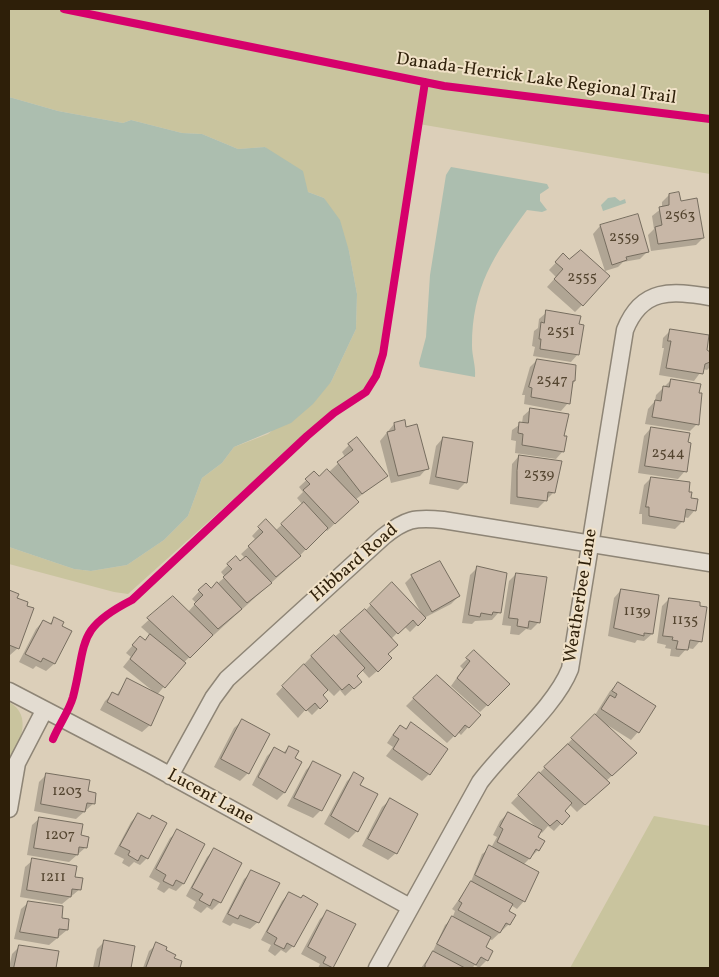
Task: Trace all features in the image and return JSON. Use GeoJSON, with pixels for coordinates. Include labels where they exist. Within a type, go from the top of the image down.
{"type":"FeatureCollection","features":[{"type":"Feature","properties":{"kind":"street","name":"Weatherbee Lane"},"geometry":{"type":"LineString","coordinates":[[377,968],[480,782],[495,761],[558,692],[566,680],[570,669],[625,330],[630,318],[649,299],[667,293],[710,298]]}},
{"type":"Feature","properties":{"kind":"street","name":"Hibbard Road"},"geometry":{"type":"LineString","coordinates":[[170,776],[213,698],[226,679],[383,537],[403,522],[415,519],[443,520],[710,562]]}},
{"type":"Feature","properties":{"kind":"street","name":"Lucent Lane"},"geometry":{"type":"LineString","coordinates":[[9,691],[170,776],[410,907]]}},
{"type":"Feature","properties":{"kind":"street"},"geometry":{"type":"LineString","coordinates":[[9,809],[17,763],[44,711]]}},
{"type":"Feature","properties":{"kind":"shaded area"},"geometry":{"type":"Polygon","coordinates":[[[9,9],[710,9],[710,174],[419,124],[377,365],[368,386],[328,414],[128,594],[114,592],[9,564],[9,547],[74,569],[91,571],[127,565],[164,540],[188,516],[202,478],[222,463],[234,447],[268,434],[331,382],[356,329],[357,294],[349,251],[324,198],[308,192],[265,147],[238,149],[202,134],[182,133],[131,120],[123,123],[58,111],[9,97],[9,9]]]}},
{"type":"Feature","properties":{"kind":"shaded area"},"geometry":{"type":"Polygon","coordinates":[[[9,97],[58,111],[123,123],[131,120],[182,133],[202,134],[238,149],[265,147],[303,171],[308,192],[324,198],[340,220],[349,251],[357,294],[356,329],[331,382],[313,404],[291,423],[234,447],[222,463],[202,478],[188,516],[164,540],[127,565],[91,571],[74,569],[9,547],[9,97]]]}},
{"type":"Feature","properties":{"kind":"shaded area"},"geometry":{"type":"Polygon","coordinates":[[[451,167],[547,184],[549,188],[540,194],[540,201],[547,210],[542,212],[527,210],[504,242],[487,273],[476,306],[473,325],[472,346],[475,377],[420,367],[419,363],[426,337],[430,275],[446,175],[451,167]]]}},
{"type":"Feature","properties":{"kind":"shaded area"},"geometry":{"type":"Polygon","coordinates":[[[615,197],[620,201],[625,199],[626,203],[603,211],[601,205],[608,198],[615,197]]]}},
{"type":"Feature","properties":{"kind":"shaded area"},"geometry":{"type":"Polygon","coordinates":[[[9,702],[17,708],[23,722],[17,748],[9,764],[9,702]]]}},
{"type":"Feature","properties":{"kind":"shaded area"},"geometry":{"type":"Polygon","coordinates":[[[654,816],[710,826],[710,968],[570,968],[654,816]]]}},
{"type":"Feature","properties":{"kind":"building"},"geometry":{"type":"Polygon","coordinates":[[[679,192],[681,201],[697,198],[704,238],[658,244],[655,227],[662,225],[659,207],[669,205],[669,194],[679,192]]]}},
{"type":"Feature","properties":{"kind":"building"},"geometry":{"type":"Polygon","coordinates":[[[638,214],[649,252],[626,257],[627,260],[612,265],[600,225],[638,214]]]}},
{"type":"Feature","properties":{"kind":"building"},"geometry":{"type":"Polygon","coordinates":[[[581,250],[610,276],[583,306],[554,279],[563,269],[555,262],[563,253],[569,259],[581,250]]]}},
{"type":"Feature","properties":{"kind":"building"},"geometry":{"type":"Polygon","coordinates":[[[546,310],[581,316],[579,324],[584,325],[579,355],[540,349],[541,322],[544,323],[546,310]]]}},
{"type":"Feature","properties":{"kind":"building"},"geometry":{"type":"Polygon","coordinates":[[[670,329],[709,335],[707,350],[710,352],[710,362],[705,364],[703,374],[666,368],[671,341],[668,341],[670,329]]]}},
{"type":"Feature","properties":{"kind":"building"},"geometry":{"type":"Polygon","coordinates":[[[537,359],[576,365],[570,404],[531,397],[532,388],[529,387],[537,359]]]}},
{"type":"Feature","properties":{"kind":"building"},"geometry":{"type":"Polygon","coordinates":[[[671,379],[701,384],[699,393],[702,393],[699,425],[652,417],[655,400],[661,401],[663,386],[669,387],[671,379]]]}},
{"type":"Feature","properties":{"kind":"building"},"geometry":{"type":"Polygon","coordinates":[[[530,408],[569,414],[564,436],[567,436],[564,452],[522,445],[523,434],[518,433],[519,422],[528,423],[530,408]]]}},
{"type":"Feature","properties":{"kind":"building"},"geometry":{"type":"Polygon","coordinates":[[[405,420],[406,427],[417,424],[429,469],[398,476],[387,432],[395,430],[394,423],[405,420]]]}},
{"type":"Feature","properties":{"kind":"building"},"geometry":{"type":"Polygon","coordinates":[[[651,427],[690,433],[688,442],[691,443],[687,472],[645,466],[651,427]]]}},
{"type":"Feature","properties":{"kind":"building"},"geometry":{"type":"Polygon","coordinates":[[[357,437],[388,476],[362,494],[337,462],[353,450],[348,444],[357,437]]]}},
{"type":"Feature","properties":{"kind":"building"},"geometry":{"type":"Polygon","coordinates":[[[443,437],[473,442],[467,483],[436,477],[443,437]]]}},
{"type":"Feature","properties":{"kind":"building"},"geometry":{"type":"Polygon","coordinates":[[[519,455],[562,461],[555,493],[548,492],[547,501],[517,497],[519,455]]]}},
{"type":"Feature","properties":{"kind":"building"},"geometry":{"type":"Polygon","coordinates":[[[327,469],[359,502],[335,524],[303,490],[310,484],[305,479],[314,471],[319,476],[327,469]]]}},
{"type":"Feature","properties":{"kind":"building"},"geometry":{"type":"Polygon","coordinates":[[[651,477],[690,482],[689,492],[692,492],[691,498],[698,499],[696,511],[686,509],[684,522],[649,516],[649,507],[646,507],[651,477]]]}},
{"type":"Feature","properties":{"kind":"building"},"geometry":{"type":"Polygon","coordinates":[[[304,502],[328,528],[306,550],[281,524],[304,502]]]}},
{"type":"Feature","properties":{"kind":"building"},"geometry":{"type":"Polygon","coordinates":[[[266,519],[301,556],[276,577],[248,546],[263,532],[258,527],[266,519]]]}},
{"type":"Feature","properties":{"kind":"building"},"geometry":{"type":"Polygon","coordinates":[[[236,556],[240,561],[246,556],[272,583],[247,603],[223,577],[232,569],[227,564],[236,556]]]}},
{"type":"Feature","properties":{"kind":"building"},"geometry":{"type":"Polygon","coordinates":[[[440,561],[460,596],[432,612],[411,575],[440,561]]]}},
{"type":"Feature","properties":{"kind":"building"},"geometry":{"type":"Polygon","coordinates":[[[477,566],[507,573],[501,613],[493,612],[492,615],[481,613],[480,617],[469,615],[477,566]]]}},
{"type":"Feature","properties":{"kind":"building"},"geometry":{"type":"Polygon","coordinates":[[[516,573],[547,577],[540,623],[529,621],[528,628],[517,626],[518,619],[509,618],[516,573]]]}},
{"type":"Feature","properties":{"kind":"building"},"geometry":{"type":"Polygon","coordinates":[[[217,582],[242,609],[218,629],[194,604],[203,595],[198,590],[206,583],[211,588],[217,582]]]}},
{"type":"Feature","properties":{"kind":"building"},"geometry":{"type":"Polygon","coordinates":[[[392,582],[426,618],[418,626],[413,620],[398,634],[370,604],[392,582]]]}},
{"type":"Feature","properties":{"kind":"building"},"geometry":{"type":"Polygon","coordinates":[[[621,589],[659,595],[653,634],[644,633],[644,636],[614,628],[621,589]]]}},
{"type":"Feature","properties":{"kind":"building"},"geometry":{"type":"Polygon","coordinates":[[[9,590],[19,594],[17,598],[28,602],[27,606],[34,608],[19,649],[9,645],[9,590]]]}},
{"type":"Feature","properties":{"kind":"building"},"geometry":{"type":"Polygon","coordinates":[[[173,596],[213,635],[190,658],[147,618],[173,596]]]}},
{"type":"Feature","properties":{"kind":"building"},"geometry":{"type":"Polygon","coordinates":[[[669,598],[700,602],[700,606],[707,607],[702,642],[690,640],[688,650],[676,649],[678,641],[672,640],[673,637],[663,636],[669,598]]]}},
{"type":"Feature","properties":{"kind":"building"},"geometry":{"type":"Polygon","coordinates":[[[365,609],[398,645],[388,654],[392,658],[378,672],[340,631],[365,609]]]}},
{"type":"Feature","properties":{"kind":"building"},"geometry":{"type":"Polygon","coordinates":[[[54,617],[64,622],[62,626],[72,631],[55,664],[43,658],[41,662],[25,654],[43,620],[51,624],[54,617]]]}},
{"type":"Feature","properties":{"kind":"building"},"geometry":{"type":"Polygon","coordinates":[[[150,634],[186,663],[165,688],[130,659],[137,649],[132,645],[140,636],[145,640],[150,634]]]}},
{"type":"Feature","properties":{"kind":"building"},"geometry":{"type":"Polygon","coordinates":[[[334,635],[365,668],[357,676],[362,682],[354,689],[349,684],[342,690],[311,656],[334,635]]]}},
{"type":"Feature","properties":{"kind":"building"},"geometry":{"type":"Polygon","coordinates":[[[474,650],[510,684],[488,706],[457,678],[470,661],[466,658],[474,650]]]}},
{"type":"Feature","properties":{"kind":"building"},"geometry":{"type":"Polygon","coordinates":[[[304,664],[328,690],[323,695],[328,701],[320,709],[315,703],[306,711],[282,686],[304,664]]]}},
{"type":"Feature","properties":{"kind":"building"},"geometry":{"type":"Polygon","coordinates":[[[437,675],[481,715],[469,728],[465,725],[455,737],[413,698],[437,675]]]}},
{"type":"Feature","properties":{"kind":"building"},"geometry":{"type":"Polygon","coordinates":[[[127,678],[164,697],[151,726],[107,702],[112,692],[118,695],[127,678]]]}},
{"type":"Feature","properties":{"kind":"building"},"geometry":{"type":"Polygon","coordinates":[[[618,682],[656,706],[639,733],[601,709],[610,695],[615,698],[617,694],[612,691],[618,682]]]}},
{"type":"Feature","properties":{"kind":"building"},"geometry":{"type":"Polygon","coordinates":[[[595,714],[637,753],[612,776],[571,738],[595,714]]]}},
{"type":"Feature","properties":{"kind":"building"},"geometry":{"type":"Polygon","coordinates":[[[242,719],[270,734],[249,774],[221,759],[242,719]]]}},
{"type":"Feature","properties":{"kind":"building"},"geometry":{"type":"Polygon","coordinates":[[[411,722],[448,749],[430,775],[393,749],[399,739],[393,735],[400,725],[406,729],[411,722]]]}},
{"type":"Feature","properties":{"kind":"building"},"geometry":{"type":"Polygon","coordinates":[[[568,744],[610,783],[585,805],[544,767],[568,744]]]}},
{"type":"Feature","properties":{"kind":"building"},"geometry":{"type":"Polygon","coordinates":[[[289,746],[299,751],[295,758],[302,762],[285,793],[258,777],[274,747],[285,753],[289,746]]]}},
{"type":"Feature","properties":{"kind":"building"},"geometry":{"type":"Polygon","coordinates":[[[313,761],[341,775],[322,811],[294,798],[313,761]]]}},
{"type":"Feature","properties":{"kind":"building"},"geometry":{"type":"Polygon","coordinates":[[[354,772],[364,778],[360,785],[378,794],[358,832],[331,816],[354,772]]]}},
{"type":"Feature","properties":{"kind":"building"},"geometry":{"type":"Polygon","coordinates":[[[539,772],[572,803],[565,811],[570,816],[562,825],[557,820],[550,826],[518,795],[539,772]]]}},
{"type":"Feature","properties":{"kind":"building"},"geometry":{"type":"Polygon","coordinates":[[[46,773],[90,780],[88,791],[96,793],[95,804],[87,803],[85,812],[41,804],[46,773]]]}},
{"type":"Feature","properties":{"kind":"building"},"geometry":{"type":"Polygon","coordinates":[[[390,798],[418,814],[397,854],[368,839],[390,798]]]}},
{"type":"Feature","properties":{"kind":"building"},"geometry":{"type":"Polygon","coordinates":[[[508,812],[542,830],[538,837],[545,841],[539,851],[536,849],[530,859],[497,842],[503,829],[500,827],[508,812]]]}},
{"type":"Feature","properties":{"kind":"building"},"geometry":{"type":"Polygon","coordinates":[[[138,813],[150,819],[152,815],[167,823],[148,859],[141,855],[138,861],[128,855],[130,851],[120,846],[138,813]]]}},
{"type":"Feature","properties":{"kind":"building"},"geometry":{"type":"Polygon","coordinates":[[[39,817],[83,824],[81,835],[89,837],[87,848],[79,847],[78,855],[34,848],[39,817]]]}},
{"type":"Feature","properties":{"kind":"building"},"geometry":{"type":"Polygon","coordinates":[[[177,829],[205,844],[184,884],[176,880],[173,886],[163,881],[166,875],[156,869],[177,829]]]}},
{"type":"Feature","properties":{"kind":"building"},"geometry":{"type":"Polygon","coordinates":[[[489,845],[539,872],[525,902],[475,875],[489,845]]]}},
{"type":"Feature","properties":{"kind":"building"},"geometry":{"type":"Polygon","coordinates":[[[214,848],[242,863],[221,903],[213,899],[210,906],[199,900],[203,894],[192,888],[214,848]]]}},
{"type":"Feature","properties":{"kind":"building"},"geometry":{"type":"Polygon","coordinates":[[[32,858],[77,866],[75,877],[83,878],[81,890],[72,889],[71,897],[27,890],[32,858]]]}},
{"type":"Feature","properties":{"kind":"building"},"geometry":{"type":"Polygon","coordinates":[[[251,870],[280,883],[259,923],[240,915],[238,919],[228,914],[251,870]]]}},
{"type":"Feature","properties":{"kind":"building"},"geometry":{"type":"Polygon","coordinates":[[[471,881],[513,904],[509,911],[516,915],[510,925],[506,923],[500,933],[458,910],[462,903],[459,901],[471,881]]]}},
{"type":"Feature","properties":{"kind":"building"},"geometry":{"type":"Polygon","coordinates":[[[289,892],[301,898],[303,895],[318,904],[294,947],[287,943],[284,949],[274,944],[277,938],[267,932],[289,892]]]}},
{"type":"Feature","properties":{"kind":"building"},"geometry":{"type":"Polygon","coordinates":[[[28,901],[63,906],[62,918],[69,919],[68,930],[59,929],[58,938],[20,932],[28,901]]]}},
{"type":"Feature","properties":{"kind":"building"},"geometry":{"type":"Polygon","coordinates":[[[327,910],[356,924],[333,968],[323,963],[326,957],[308,947],[327,910]]]}},
{"type":"Feature","properties":{"kind":"building"},"geometry":{"type":"Polygon","coordinates":[[[452,916],[491,937],[486,947],[493,951],[488,961],[481,957],[476,965],[437,944],[452,916]]]}},
{"type":"Feature","properties":{"kind":"building"},"geometry":{"type":"Polygon","coordinates":[[[104,940],[135,946],[131,968],[99,968],[104,940]]]}},
{"type":"Feature","properties":{"kind":"building"},"geometry":{"type":"Polygon","coordinates":[[[156,942],[167,947],[166,950],[176,955],[174,958],[182,961],[180,968],[146,968],[156,942]]]}},
{"type":"Feature","properties":{"kind":"building"},"geometry":{"type":"Polygon","coordinates":[[[19,945],[59,951],[56,968],[14,968],[19,945]]]}},
{"type":"Feature","properties":{"kind":"building"},"geometry":{"type":"Polygon","coordinates":[[[433,951],[465,968],[425,968],[433,951]]]}},
{"type":"Feature","properties":{"kind":"cycle path","name":"Danada-Herrick Lake Regional Trail"},"geometry":{"type":"LineString","coordinates":[[64,9],[444,86],[710,119]]}},
{"type":"Feature","properties":{"kind":"cycle path","name":"Danada-Herrick Lake Regional Trail"},"geometry":{"type":"LineString","coordinates":[[53,739],[73,697],[86,639],[92,629],[114,610],[132,600],[307,436],[334,413],[366,392],[376,376],[383,354],[425,82]]}}]}
